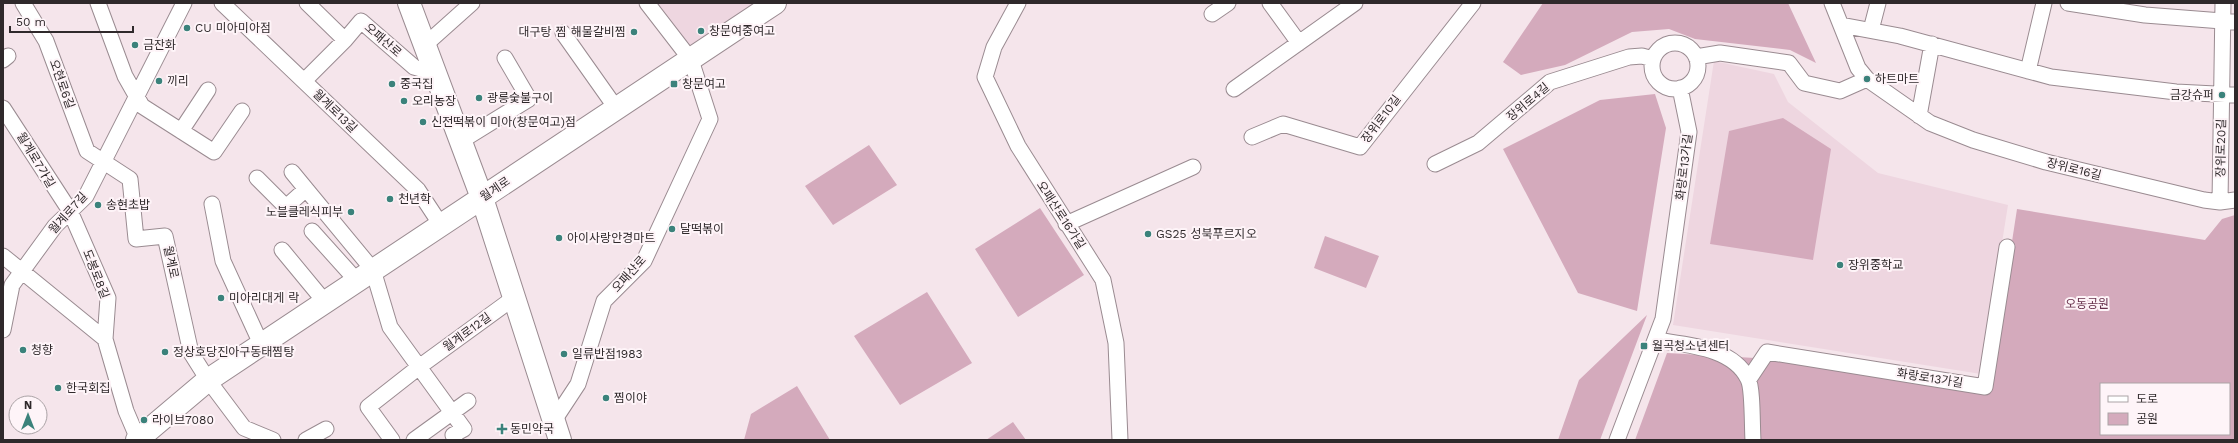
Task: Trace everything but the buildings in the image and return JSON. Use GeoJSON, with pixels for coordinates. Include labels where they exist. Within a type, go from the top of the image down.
{"type":"FeatureCollection","features":[{"type":"Feature","properties":{"kind":"main road"},"geometry":{"type":"LineString","coordinates":[[410,3],[482,198],[555,419],[560,440]]}},
{"type":"Feature","properties":{"kind":"main road","name":"월계로"},"geometry":{"type":"LineString","coordinates":[[138,440],[208,380],[616,108],[691,60],[774,3]]}},
{"type":"Feature","properties":{"kind":"street","name":"오현로6길"},"geometry":{"type":"LineString","coordinates":[[23,3],[46,41],[86,151],[102,162]]}},
{"type":"Feature","properties":{"kind":"street"},"geometry":{"type":"LineString","coordinates":[[98,3],[125,76],[142,106],[214,152],[242,111]]}},
{"type":"Feature","properties":{"kind":"street","name":"월계로7길"},"geometry":{"type":"LineString","coordinates":[[3,330],[4,311],[12,285],[55,226],[86,196],[184,3]]}},
{"type":"Feature","properties":{"kind":"street","name":"월계로13길"},"geometry":{"type":"LineString","coordinates":[[222,3],[418,190],[441,225]]}},
{"type":"Feature","properties":{"kind":"street"},"geometry":{"type":"LineString","coordinates":[[307,3],[345,40]]}},
{"type":"Feature","properties":{"kind":"street"},"geometry":{"type":"LineString","coordinates":[[425,45],[472,3]]}},
{"type":"Feature","properties":{"kind":"street"},"geometry":{"type":"LineString","coordinates":[[647,3],[691,60]]}},
{"type":"Feature","properties":{"kind":"street","name":"오패산로16가길"},"geometry":{"type":"LineString","coordinates":[[1018,3],[994,48],[985,77],[1018,146],[1066,224],[1103,280],[1116,342],[1120,440]]}},
{"type":"Feature","properties":{"kind":"street"},"geometry":{"type":"LineString","coordinates":[[1212,14],[1228,3]]}},
{"type":"Feature","properties":{"kind":"street"},"geometry":{"type":"LineString","coordinates":[[1270,3],[1299,43]]}},
{"type":"Feature","properties":{"kind":"street"},"geometry":{"type":"LineString","coordinates":[[1234,89],[1355,3]]}},
{"type":"Feature","properties":{"kind":"street","name":"장위로10길"},"geometry":{"type":"LineString","coordinates":[[1252,137],[1283,124],[1360,147],[1474,3]]}},
{"type":"Feature","properties":{"kind":"street","name":"장위로16길"},"geometry":{"type":"LineString","coordinates":[[1832,3],[1858,68],[1867,79],[1930,123],[1973,140],[2046,162],[2163,191],[2220,202],[2235,200]]}},
{"type":"Feature","properties":{"kind":"street"},"geometry":{"type":"LineString","coordinates":[[1871,30],[1878,3]]}},
{"type":"Feature","properties":{"kind":"street"},"geometry":{"type":"LineString","coordinates":[[2028,71],[2044,3]]}},
{"type":"Feature","properties":{"kind":"street"},"geometry":{"type":"LineString","coordinates":[[2068,3],[2145,15],[2229,22]]}},
{"type":"Feature","properties":{"kind":"street","name":"장위로20길"},"geometry":{"type":"LineString","coordinates":[[2220,202],[2228,95],[2229,22],[2223,3]]}},
{"type":"Feature","properties":{"kind":"street","name":"오패산로"},"geometry":{"type":"LineString","coordinates":[[304,81],[345,40],[361,21],[414,67],[436,73]]}},
{"type":"Feature","properties":{"kind":"street"},"geometry":{"type":"LineString","coordinates":[[1841,25],[1871,30],[1932,44],[2051,77],[2111,85],[2228,95]]}},
{"type":"Feature","properties":{"kind":"street"},"geometry":{"type":"LineString","coordinates":[[563,33],[616,108]]}},
{"type":"Feature","properties":{"kind":"street"},"geometry":{"type":"LineString","coordinates":[[1678,43],[1689,48],[1696,57],[1697,72],[1687,85],[1680,88],[1664,86],[1653,74],[1653,59],[1662,46],[1678,43]]}},
{"type":"Feature","properties":{"kind":"street"},"geometry":{"type":"LineString","coordinates":[[1919,116],[1932,44]]}},
{"type":"Feature","properties":{"kind":"street"},"geometry":{"type":"LineString","coordinates":[[1696,57],[1720,53],[1789,63],[1804,83],[1840,91],[1867,79]]}},
{"type":"Feature","properties":{"kind":"street","name":"장위로4길"},"geometry":{"type":"LineString","coordinates":[[1435,164],[1478,143],[1550,82],[1629,57],[1642,56],[1653,59]]}},
{"type":"Feature","properties":{"kind":"street"},"geometry":{"type":"LineString","coordinates":[[461,141],[529,99],[505,58]]}},
{"type":"Feature","properties":{"kind":"street","name":"오패산로"},"geometry":{"type":"LineString","coordinates":[[555,419],[578,384],[604,301],[644,260],[710,119],[691,60]]}},
{"type":"Feature","properties":{"kind":"street","name":"화랑로13가길"},"geometry":{"type":"LineString","coordinates":[[1618,440],[1663,319],[1689,132],[1680,88]]}},
{"type":"Feature","properties":{"kind":"street"},"geometry":{"type":"LineString","coordinates":[[181,131],[208,90]]}},
{"type":"Feature","properties":{"kind":"street","name":"월계로7가길"},"geometry":{"type":"LineString","coordinates":[[3,108],[70,212]]}},
{"type":"Feature","properties":{"kind":"street","name":"월계로"},"geometry":{"type":"LineString","coordinates":[[102,162],[130,179],[136,239],[165,236],[191,353],[208,380]]}},
{"type":"Feature","properties":{"kind":"street"},"geometry":{"type":"LineString","coordinates":[[1066,224],[1193,167]]}},
{"type":"Feature","properties":{"kind":"street"},"geometry":{"type":"LineString","coordinates":[[292,172],[306,189],[365,276],[390,327],[464,429],[454,435],[455,440]]}},
{"type":"Feature","properties":{"kind":"street"},"geometry":{"type":"LineString","coordinates":[[257,178],[286,207],[306,189]]}},
{"type":"Feature","properties":{"kind":"street"},"geometry":{"type":"LineString","coordinates":[[212,204],[223,261],[261,344]]}},
{"type":"Feature","properties":{"kind":"street","name":"도봉로8길"},"geometry":{"type":"LineString","coordinates":[[70,212],[108,298],[105,339],[126,411],[138,440]]}},
{"type":"Feature","properties":{"kind":"street"},"geometry":{"type":"LineString","coordinates":[[312,231],[365,276]]}},
{"type":"Feature","properties":{"kind":"street","name":"화랑로13가길"},"geometry":{"type":"LineString","coordinates":[[1749,379],[1767,352],[1986,387],[2007,247]]}},
{"type":"Feature","properties":{"kind":"street"},"geometry":{"type":"LineString","coordinates":[[282,250],[325,302]]}},
{"type":"Feature","properties":{"kind":"street"},"geometry":{"type":"LineString","coordinates":[[3,256],[105,339]]}},
{"type":"Feature","properties":{"kind":"street","name":"월계로12길"},"geometry":{"type":"LineString","coordinates":[[392,440],[368,407],[419,366],[515,297]]}},
{"type":"Feature","properties":{"kind":"street"},"geometry":{"type":"LineString","coordinates":[[1656,340],[1702,348],[1734,360],[1749,379],[1753,440]]}},
{"type":"Feature","properties":{"kind":"street"},"geometry":{"type":"LineString","coordinates":[[208,380],[244,428],[273,440]]}},
{"type":"Feature","properties":{"kind":"street"},"geometry":{"type":"LineString","coordinates":[[414,440],[468,401]]}},
{"type":"Feature","properties":{"kind":"street"},"geometry":{"type":"LineString","coordinates":[[306,440],[326,429]]}},
{"type":"Feature","properties":{"kind":"shaded area","name":"창문여중여고"},"geometry":{"type":"Polygon","coordinates":[[[647,3],[774,3],[691,60],[647,3]]]}},
{"type":"Feature","properties":{"kind":"shaded area","name":"장위중학교"},"geometry":{"type":"Polygon","coordinates":[[[1714,61],[1774,74],[1788,102],[1878,173],[2008,205],[1981,374],[1673,325],[1714,61]]]}},
{"type":"Feature","properties":{"kind":"green space"},"geometry":{"type":"Polygon","coordinates":[[[1543,3],[1788,3],[1816,63],[1790,50],[1695,39],[1669,29],[1632,32],[1565,65],[1521,75],[1503,62],[1543,3]]]}},
{"type":"Feature","properties":{"kind":"green space"},"geometry":{"type":"Polygon","coordinates":[[[1655,94],[1666,128],[1637,311],[1578,293],[1503,149],[1600,100],[1655,94]]]}},
{"type":"Feature","properties":{"kind":"green space"},"geometry":{"type":"Polygon","coordinates":[[[1783,118],[1831,149],[1813,260],[1710,244],[1729,131],[1783,118]]]}},
{"type":"Feature","properties":{"kind":"green space"},"geometry":{"type":"Polygon","coordinates":[[[869,145],[897,185],[833,225],[805,186],[869,145]]]}},
{"type":"Feature","properties":{"kind":"green space"},"geometry":{"type":"Polygon","coordinates":[[[1040,208],[1084,275],[1018,317],[975,249],[1040,208]]]}},
{"type":"Feature","properties":{"kind":"green space","name":"오동공원"},"geometry":{"type":"Polygon","coordinates":[[[2017,209],[2205,240],[2222,219],[2235,215],[2235,440],[1635,440],[1667,353],[1755,358],[1989,391],[2017,209]]]}},
{"type":"Feature","properties":{"kind":"green space"},"geometry":{"type":"Polygon","coordinates":[[[1325,236],[1379,256],[1366,288],[1314,268],[1325,236]]]}},
{"type":"Feature","properties":{"kind":"green space"},"geometry":{"type":"Polygon","coordinates":[[[927,292],[972,363],[900,405],[854,336],[927,292]]]}},
{"type":"Feature","properties":{"kind":"green space"},"geometry":{"type":"Polygon","coordinates":[[[1647,315],[1600,440],[1558,440],[1579,380],[1647,315]]]}},
{"type":"Feature","properties":{"kind":"green space"},"geometry":{"type":"Polygon","coordinates":[[[797,386],[830,440],[744,440],[751,414],[797,386]]]}},
{"type":"Feature","properties":{"kind":"green space"},"geometry":{"type":"Polygon","coordinates":[[[1013,422],[1026,440],[986,440],[1013,422]]]}},
{"type":"Feature","properties":{"kind":"place","name":"CU 미아미아점"},"geometry":{"type":"Point","coordinates":[187,28]}},
{"type":"Feature","properties":{"kind":"place","name":"창문여중여고"},"geometry":{"type":"Point","coordinates":[701,31]}},
{"type":"Feature","properties":{"kind":"place","name":"대구탕 찜 해물갈비찜"},"geometry":{"type":"Point","coordinates":[634,32]}},
{"type":"Feature","properties":{"kind":"place","name":"금잔화"},"geometry":{"type":"Point","coordinates":[135,45]}},
{"type":"Feature","properties":{"kind":"place","name":"하트마트"},"geometry":{"type":"Point","coordinates":[1867,79]}},
{"type":"Feature","properties":{"kind":"place","name":"끼리"},"geometry":{"type":"Point","coordinates":[159,81]}},
{"type":"Feature","properties":{"kind":"place","name":"중국집"},"geometry":{"type":"Point","coordinates":[392,84]}},
{"type":"Feature","properties":{"kind":"place","name":"창문여고"},"geometry":{"type":"Point","coordinates":[674,84]}},
{"type":"Feature","properties":{"kind":"place","name":"금강슈퍼"},"geometry":{"type":"Point","coordinates":[2222,95]}},
{"type":"Feature","properties":{"kind":"place","name":"광릉숯불구이"},"geometry":{"type":"Point","coordinates":[479,98]}},
{"type":"Feature","properties":{"kind":"place","name":"오리농장"},"geometry":{"type":"Point","coordinates":[404,101]}},
{"type":"Feature","properties":{"kind":"place","name":"신전떡볶이 미아(창문여고)점"},"geometry":{"type":"Point","coordinates":[423,122]}},
{"type":"Feature","properties":{"kind":"place","name":"천년학"},"geometry":{"type":"Point","coordinates":[390,199]}},
{"type":"Feature","properties":{"kind":"place","name":"송현초밥"},"geometry":{"type":"Point","coordinates":[98,205]}},
{"type":"Feature","properties":{"kind":"place","name":"노블클레식피부"},"geometry":{"type":"Point","coordinates":[351,212]}},
{"type":"Feature","properties":{"kind":"place","name":"달떡볶이"},"geometry":{"type":"Point","coordinates":[672,229]}},
{"type":"Feature","properties":{"kind":"place","name":"GS25 성북푸르지오"},"geometry":{"type":"Point","coordinates":[1148,234]}},
{"type":"Feature","properties":{"kind":"place","name":"아이사랑안경마트"},"geometry":{"type":"Point","coordinates":[559,238]}},
{"type":"Feature","properties":{"kind":"place","name":"장위중학교"},"geometry":{"type":"Point","coordinates":[1840,265]}},
{"type":"Feature","properties":{"kind":"place","name":"미아리대게 락"},"geometry":{"type":"Point","coordinates":[221,298]}},
{"type":"Feature","properties":{"kind":"place","name":"월곡청소년센터"},"geometry":{"type":"Point","coordinates":[1644,346]}},
{"type":"Feature","properties":{"kind":"place","name":"청향"},"geometry":{"type":"Point","coordinates":[23,350]}},
{"type":"Feature","properties":{"kind":"place","name":"정상호당진아구동태찜탕"},"geometry":{"type":"Point","coordinates":[165,352]}},
{"type":"Feature","properties":{"kind":"place","name":"일류반점1983"},"geometry":{"type":"Point","coordinates":[564,354]}},
{"type":"Feature","properties":{"kind":"place","name":"한국회집"},"geometry":{"type":"Point","coordinates":[58,388]}},
{"type":"Feature","properties":{"kind":"place","name":"찜이야"},"geometry":{"type":"Point","coordinates":[606,398]}},
{"type":"Feature","properties":{"kind":"place","name":"라이브7080"},"geometry":{"type":"Point","coordinates":[144,420]}},
{"type":"Feature","properties":{"kind":"place","name":"동민약국"},"geometry":{"type":"Point","coordinates":[502,429]}}]}
